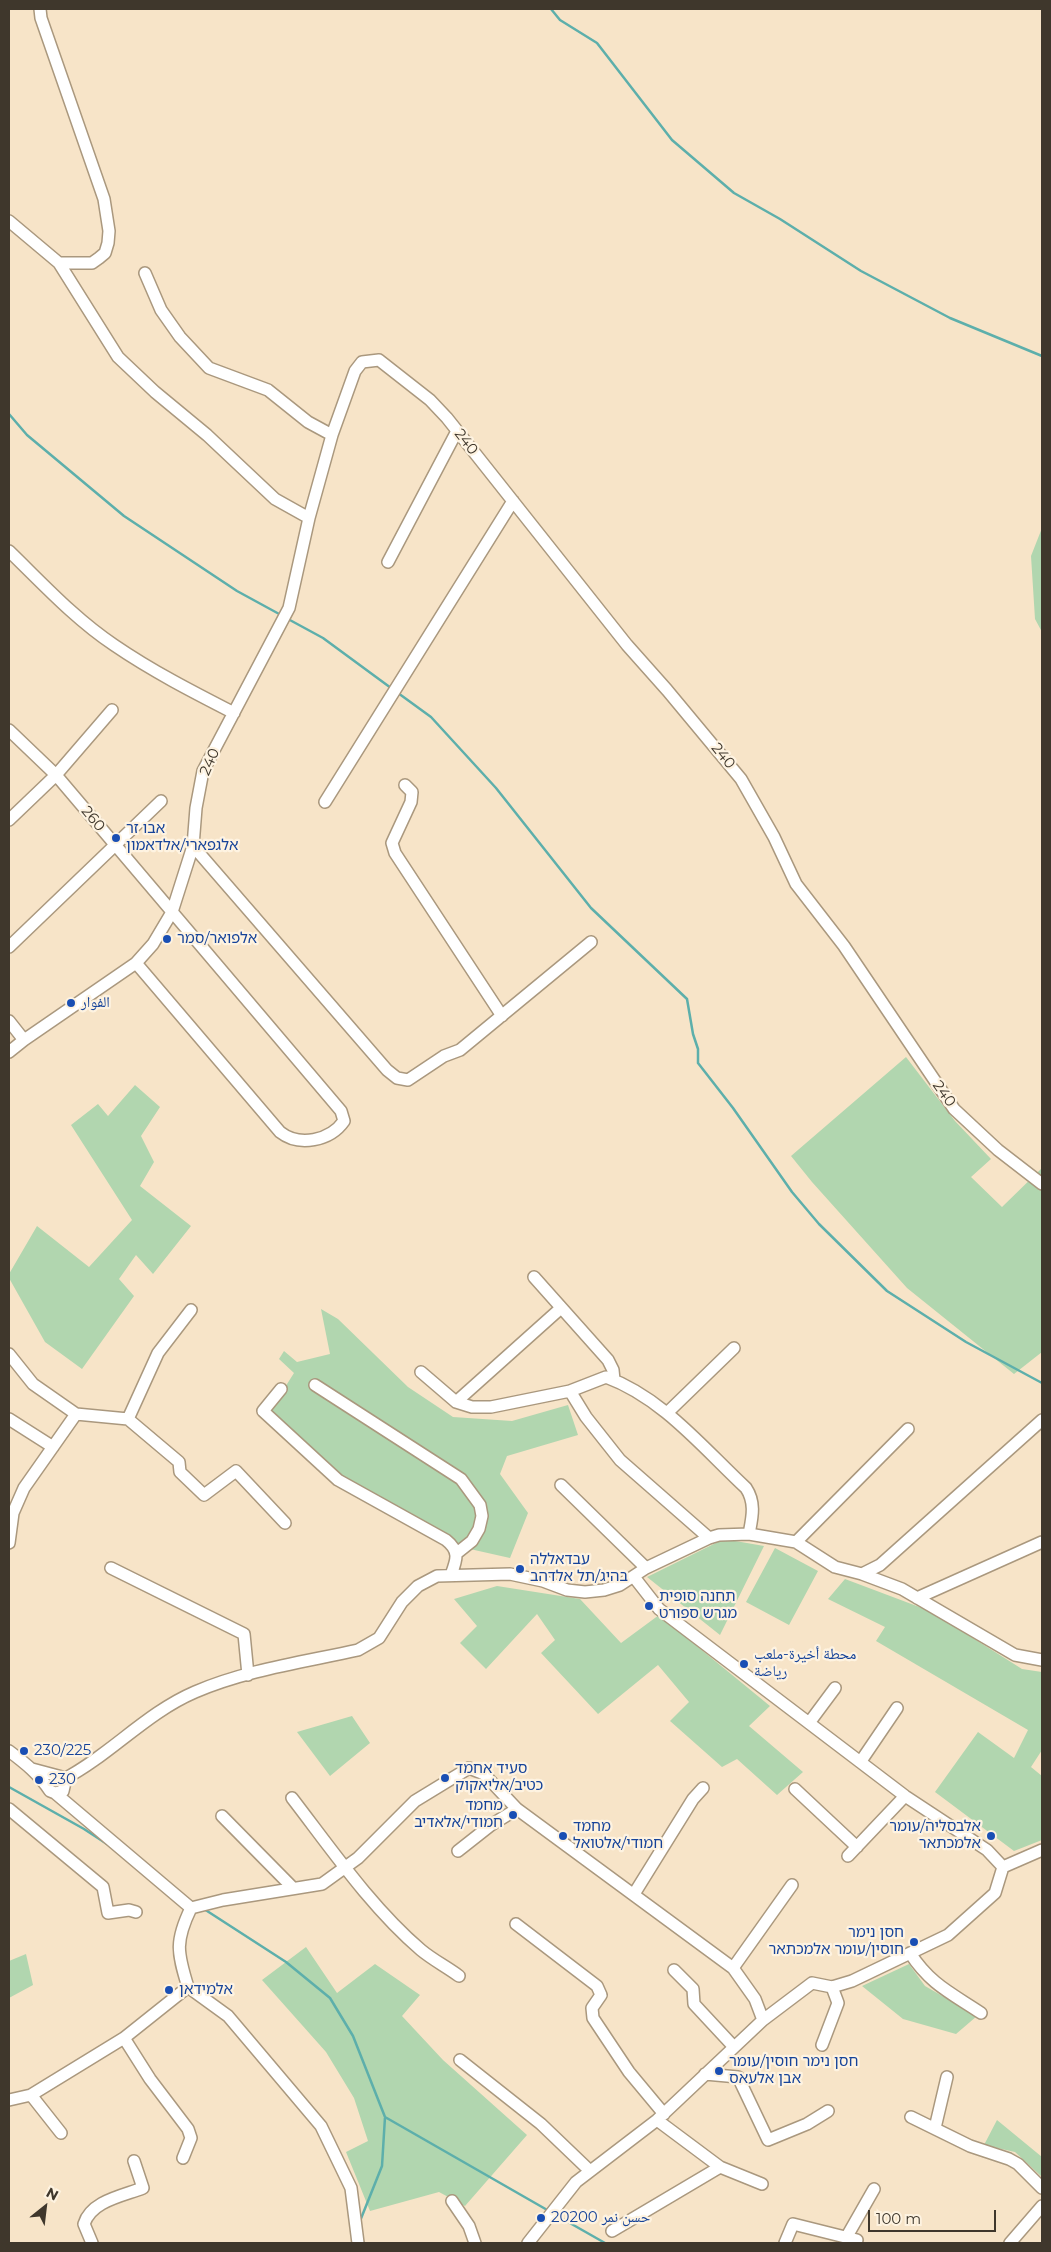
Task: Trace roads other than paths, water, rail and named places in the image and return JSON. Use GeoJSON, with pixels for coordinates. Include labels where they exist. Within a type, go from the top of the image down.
{"type":"FeatureCollection","features":[{"type":"Feature","properties":{"kind":"street"},"geometry":{"type":"LineString","coordinates":[[40,9],[41,18],[104,199],[109,231],[105,253],[92,263],[59,263]]}},
{"type":"Feature","properties":{"kind":"street"},"geometry":{"type":"LineString","coordinates":[[9,221],[59,263],[118,357],[276,499],[309,518]]}},
{"type":"Feature","properties":{"kind":"street"},"geometry":{"type":"LineString","coordinates":[[145,273],[161,310],[180,337],[209,368],[268,390],[308,422],[332,435]]}},
{"type":"Feature","properties":{"kind":"street","name":"240"},"geometry":{"type":"LineString","coordinates":[[9,1052],[136,963],[154,944],[172,912],[193,846],[196,808],[203,771],[289,608],[309,518],[332,435],[355,371],[362,362],[373,359],[379,360],[430,400],[458,431],[627,645],[668,690],[741,779],[774,837],[796,884],[844,946],[954,1109],[998,1150],[1042,1184]]}},
{"type":"Feature","properties":{"kind":"street"},"geometry":{"type":"LineString","coordinates":[[388,562],[458,431]]}},
{"type":"Feature","properties":{"kind":"street"},"geometry":{"type":"LineString","coordinates":[[324,802],[513,501]]}},
{"type":"Feature","properties":{"kind":"street"},"geometry":{"type":"LineString","coordinates":[[9,551],[73,612],[113,645],[182,686],[234,713]]}},
{"type":"Feature","properties":{"kind":"street"},"geometry":{"type":"LineString","coordinates":[[9,820],[56,775],[112,710]]}},
{"type":"Feature","properties":{"kind":"street","name":"260"},"geometry":{"type":"LineString","coordinates":[[9,730],[56,775],[116,845],[341,1111],[344,1121],[326,1135],[307,1142],[295,1141],[280,1132],[136,963]]}},
{"type":"Feature","properties":{"kind":"street"},"geometry":{"type":"LineString","coordinates":[[405,785],[412,792],[412,802],[392,842],[396,853],[502,1016]]}},
{"type":"Feature","properties":{"kind":"street"},"geometry":{"type":"LineString","coordinates":[[9,947],[161,801]]}},
{"type":"Feature","properties":{"kind":"street"},"geometry":{"type":"LineString","coordinates":[[193,846],[387,1070],[397,1078],[408,1080],[444,1056],[460,1050],[592,942]]}},
{"type":"Feature","properties":{"kind":"street"},"geometry":{"type":"LineString","coordinates":[[9,1021],[24,1040]]}},
{"type":"Feature","properties":{"kind":"street"},"geometry":{"type":"LineString","coordinates":[[534,1277],[608,1360],[614,1370],[614,1380]]}},
{"type":"Feature","properties":{"kind":"street"},"geometry":{"type":"LineString","coordinates":[[456,1402],[561,1308]]}},
{"type":"Feature","properties":{"kind":"street"},"geometry":{"type":"LineString","coordinates":[[128,1419],[158,1353],[191,1310]]}},
{"type":"Feature","properties":{"kind":"street"},"geometry":{"type":"LineString","coordinates":[[667,1413],[734,1348]]}},
{"type":"Feature","properties":{"kind":"street"},"geometry":{"type":"LineString","coordinates":[[9,1354],[33,1384],[76,1414],[128,1419],[179,1462],[180,1472],[204,1495],[236,1471],[285,1522]]}},
{"type":"Feature","properties":{"kind":"street"},"geometry":{"type":"LineString","coordinates":[[421,1372],[442,1392],[456,1402],[472,1408],[491,1408],[570,1391],[606,1377],[626,1384],[656,1402],[746,1488],[752,1497],[753,1512],[749,1534]]}},
{"type":"Feature","properties":{"kind":"street"},"geometry":{"type":"LineString","coordinates":[[315,1385],[461,1480],[480,1505],[482,1516],[480,1529],[472,1541],[457,1553]]}},
{"type":"Feature","properties":{"kind":"street"},"geometry":{"type":"LineString","coordinates":[[281,1389],[263,1411],[338,1480],[446,1540],[454,1547],[457,1553],[457,1560],[451,1575]]}},
{"type":"Feature","properties":{"kind":"street"},"geometry":{"type":"LineString","coordinates":[[570,1391],[586,1417],[620,1460],[709,1538]]}},
{"type":"Feature","properties":{"kind":"street"},"geometry":{"type":"LineString","coordinates":[[9,1543],[11,1512],[24,1488],[76,1414]]}},
{"type":"Feature","properties":{"kind":"street"},"geometry":{"type":"LineString","coordinates":[[9,1419],[53,1447]]}},
{"type":"Feature","properties":{"kind":"street"},"geometry":{"type":"LineString","coordinates":[[862,1574],[880,1565],[1042,1420]]}},
{"type":"Feature","properties":{"kind":"street"},"geometry":{"type":"LineString","coordinates":[[796,1542],[908,1429]]}},
{"type":"Feature","properties":{"kind":"street"},"geometry":{"type":"LineString","coordinates":[[561,1485],[646,1568]]}},
{"type":"Feature","properties":{"kind":"street"},"geometry":{"type":"LineString","coordinates":[[56,1785],[84,1768],[166,1708],[194,1692],[248,1675],[358,1650],[369,1645],[379,1638],[402,1602],[418,1586],[437,1576],[510,1574],[543,1581],[567,1590],[585,1592],[604,1590],[620,1585],[646,1568],[719,1535],[749,1534],[796,1542],[836,1567],[862,1574],[902,1590],[1015,1655],[1042,1660]]}},
{"type":"Feature","properties":{"kind":"street"},"geometry":{"type":"LineString","coordinates":[[917,1598],[1042,1542]]}},
{"type":"Feature","properties":{"kind":"street"},"geometry":{"type":"LineString","coordinates":[[111,1568],[244,1634],[248,1675]]}},
{"type":"Feature","properties":{"kind":"street"},"geometry":{"type":"LineString","coordinates":[[634,1577],[659,1609],[905,1796],[987,1850],[1003,1867]]}},
{"type":"Feature","properties":{"kind":"street"},"geometry":{"type":"LineString","coordinates":[[808,1723],[834,1688]]}},
{"type":"Feature","properties":{"kind":"street"},"geometry":{"type":"LineString","coordinates":[[861,1761],[897,1708]]}},
{"type":"Feature","properties":{"kind":"street"},"geometry":{"type":"LineString","coordinates":[[9,1751],[56,1785],[70,1806],[191,1908]]}},
{"type":"Feature","properties":{"kind":"street"},"geometry":{"type":"LineString","coordinates":[[358,2243],[351,2188],[321,2126],[228,2016],[188,1986],[179,1960],[180,1930],[191,1908],[223,1900],[322,1884],[358,1858],[415,1801],[469,1768],[484,1774],[517,1810],[733,1968],[755,1999],[763,2020]]}},
{"type":"Feature","properties":{"kind":"street"},"geometry":{"type":"LineString","coordinates":[[634,1894],[689,1804],[703,1788]]}},
{"type":"Feature","properties":{"kind":"street"},"geometry":{"type":"LineString","coordinates":[[795,1789],[856,1847]]}},
{"type":"Feature","properties":{"kind":"street"},"geometry":{"type":"LineString","coordinates":[[848,1856],[905,1796]]}},
{"type":"Feature","properties":{"kind":"street"},"geometry":{"type":"LineString","coordinates":[[292,1798],[345,1868],[410,1940],[423,1952],[459,1976]]}},
{"type":"Feature","properties":{"kind":"street"},"geometry":{"type":"LineString","coordinates":[[9,1809],[103,1888],[108,1913],[128,1910],[136,1912]]}},
{"type":"Feature","properties":{"kind":"street"},"geometry":{"type":"LineString","coordinates":[[458,1851],[490,1825],[517,1810]]}},
{"type":"Feature","properties":{"kind":"street"},"geometry":{"type":"LineString","coordinates":[[222,1816],[294,1888]]}},
{"type":"Feature","properties":{"kind":"street"},"geometry":{"type":"LineString","coordinates":[[528,2243],[576,2182],[589,2170],[660,2117],[763,2020],[812,1982],[832,1987],[852,1981],[948,1935],[995,1893],[1003,1867],[1042,1850]]}},
{"type":"Feature","properties":{"kind":"street"},"geometry":{"type":"LineString","coordinates":[[733,1968],[792,1885]]}},
{"type":"Feature","properties":{"kind":"street"},"geometry":{"type":"LineString","coordinates":[[516,1924],[597,1986],[601,1995],[592,2008],[593,2018],[660,2117],[720,2167],[762,2184]]}},
{"type":"Feature","properties":{"kind":"street"},"geometry":{"type":"LineString","coordinates":[[910,1953],[931,1980],[982,2012]]}},
{"type":"Feature","properties":{"kind":"street"},"geometry":{"type":"LineString","coordinates":[[674,1970],[693,1989],[694,2004],[734,2047]]}},
{"type":"Feature","properties":{"kind":"street"},"geometry":{"type":"LineString","coordinates":[[9,2098],[31,2095],[124,2038],[188,1986]]}},
{"type":"Feature","properties":{"kind":"street"},"geometry":{"type":"LineString","coordinates":[[822,2045],[838,2003],[832,1987]]}},
{"type":"Feature","properties":{"kind":"street"},"geometry":{"type":"LineString","coordinates":[[124,2038],[150,2079],[188,2129],[191,2138],[183,2158]]}},
{"type":"Feature","properties":{"kind":"street"},"geometry":{"type":"LineString","coordinates":[[460,2060],[541,2124],[589,2170]]}},
{"type":"Feature","properties":{"kind":"street"},"geometry":{"type":"LineString","coordinates":[[705,2074],[738,2077],[768,2140],[806,2124],[828,2111]]}},
{"type":"Feature","properties":{"kind":"street"},"geometry":{"type":"LineString","coordinates":[[935,2128],[947,2077]]}},
{"type":"Feature","properties":{"kind":"street"},"geometry":{"type":"LineString","coordinates":[[31,2095],[61,2134]]}},
{"type":"Feature","properties":{"kind":"street"},"geometry":{"type":"LineString","coordinates":[[911,2117],[970,2146],[1014,2161],[1042,2188]]}},
{"type":"Feature","properties":{"kind":"street"},"geometry":{"type":"LineString","coordinates":[[92,2243],[84,2224],[86,2216],[94,2208],[143,2188],[134,2161]]}},
{"type":"Feature","properties":{"kind":"street"},"geometry":{"type":"LineString","coordinates":[[612,2231],[720,2167]]}},
{"type":"Feature","properties":{"kind":"street"},"geometry":{"type":"LineString","coordinates":[[785,2243],[793,2224],[851,2239],[874,2189]]}},
{"type":"Feature","properties":{"kind":"street"},"geometry":{"type":"LineString","coordinates":[[452,2201],[469,2226],[475,2243]]}},
{"type":"Feature","properties":{"kind":"street"},"geometry":{"type":"LineString","coordinates":[[1010,2243],[1042,2206]]}},
{"type":"Feature","properties":{"kind":"waterway"},"geometry":{"type":"LineString","coordinates":[[551,9],[560,20],[597,43],[672,140],[734,193],[780,219],[861,271],[950,318],[1042,356]]}},
{"type":"Feature","properties":{"kind":"waterway"},"geometry":{"type":"LineString","coordinates":[[9,414],[27,435],[124,516],[237,591],[281,615]]}},
{"type":"Feature","properties":{"kind":"waterway"},"geometry":{"type":"LineString","coordinates":[[288,619],[323,638],[391,688]]}},
{"type":"Feature","properties":{"kind":"waterway"},"geometry":{"type":"LineString","coordinates":[[398,693],[431,717],[496,788],[591,908],[687,999],[693,1034],[698,1049],[698,1063],[733,1108],[792,1192],[819,1224],[887,1291],[966,1342],[1042,1383]]}},
{"type":"Feature","properties":{"kind":"waterway"},"geometry":{"type":"LineString","coordinates":[[9,1787],[84,1829],[110,1846]]}},
{"type":"Feature","properties":{"kind":"waterway"},"geometry":{"type":"LineString","coordinates":[[204,1909],[286,1962],[330,1998],[353,2036],[385,2117],[382,2166],[360,2221]]}},
{"type":"Feature","properties":{"kind":"waterway"},"geometry":{"type":"LineString","coordinates":[[385,2117],[549,2211]]}},
{"type":"Feature","properties":{"kind":"waterway"},"geometry":{"type":"LineString","coordinates":[[554,2214],[605,2243]]}},
{"type":"Feature","properties":{"kind":"place","name":"אבו זר אלגפארי/אלדאמון"},"geometry":{"type":"Point","coordinates":[116,838]}},
{"type":"Feature","properties":{"kind":"place","name":"אלפואר/סמר"},"geometry":{"type":"Point","coordinates":[167,939]}},
{"type":"Feature","properties":{"kind":"place","name":"الفوار"},"geometry":{"type":"Point","coordinates":[71,1003]}},
{"type":"Feature","properties":{"kind":"place","name":"עבדאללה בהיג/תל אלדהב"},"geometry":{"type":"Point","coordinates":[520,1569]}},
{"type":"Feature","properties":{"kind":"place","name":"תחנה סופית מגרש ספורט"},"geometry":{"type":"Point","coordinates":[649,1606]}},
{"type":"Feature","properties":{"kind":"place","name":"محطة أخيرة-ملعب رياضة"},"geometry":{"type":"Point","coordinates":[744,1664]}},
{"type":"Feature","properties":{"kind":"place","name":"230/225"},"geometry":{"type":"Point","coordinates":[24,1751]}},
{"type":"Feature","properties":{"kind":"place","name":"סעיד אחמד כטיב/אליאקוק"},"geometry":{"type":"Point","coordinates":[445,1778]}},
{"type":"Feature","properties":{"kind":"place","name":"230"},"geometry":{"type":"Point","coordinates":[39,1780]}},
{"type":"Feature","properties":{"kind":"place","name":"מחמד חמודי/אלאדיב"},"geometry":{"type":"Point","coordinates":[513,1815]}},
{"type":"Feature","properties":{"kind":"place","name":"מחמד חמודי/אלטואל"},"geometry":{"type":"Point","coordinates":[563,1836]}},
{"type":"Feature","properties":{"kind":"place","name":"אלבסליה/עומר אלמכתאר"},"geometry":{"type":"Point","coordinates":[991,1836]}},
{"type":"Feature","properties":{"kind":"place","name":"חסן נימר חוסין/עומר אלמכתאר"},"geometry":{"type":"Point","coordinates":[914,1942]}},
{"type":"Feature","properties":{"kind":"place","name":"אלמידאן"},"geometry":{"type":"Point","coordinates":[169,1990]}},
{"type":"Feature","properties":{"kind":"place","name":"חסן נימר חוסין/עומר אבן אלעאס"},"geometry":{"type":"Point","coordinates":[719,2071]}},
{"type":"Feature","properties":{"kind":"place","name":"حسن نمر 20200"},"geometry":{"type":"Point","coordinates":[541,2218]}}]}
